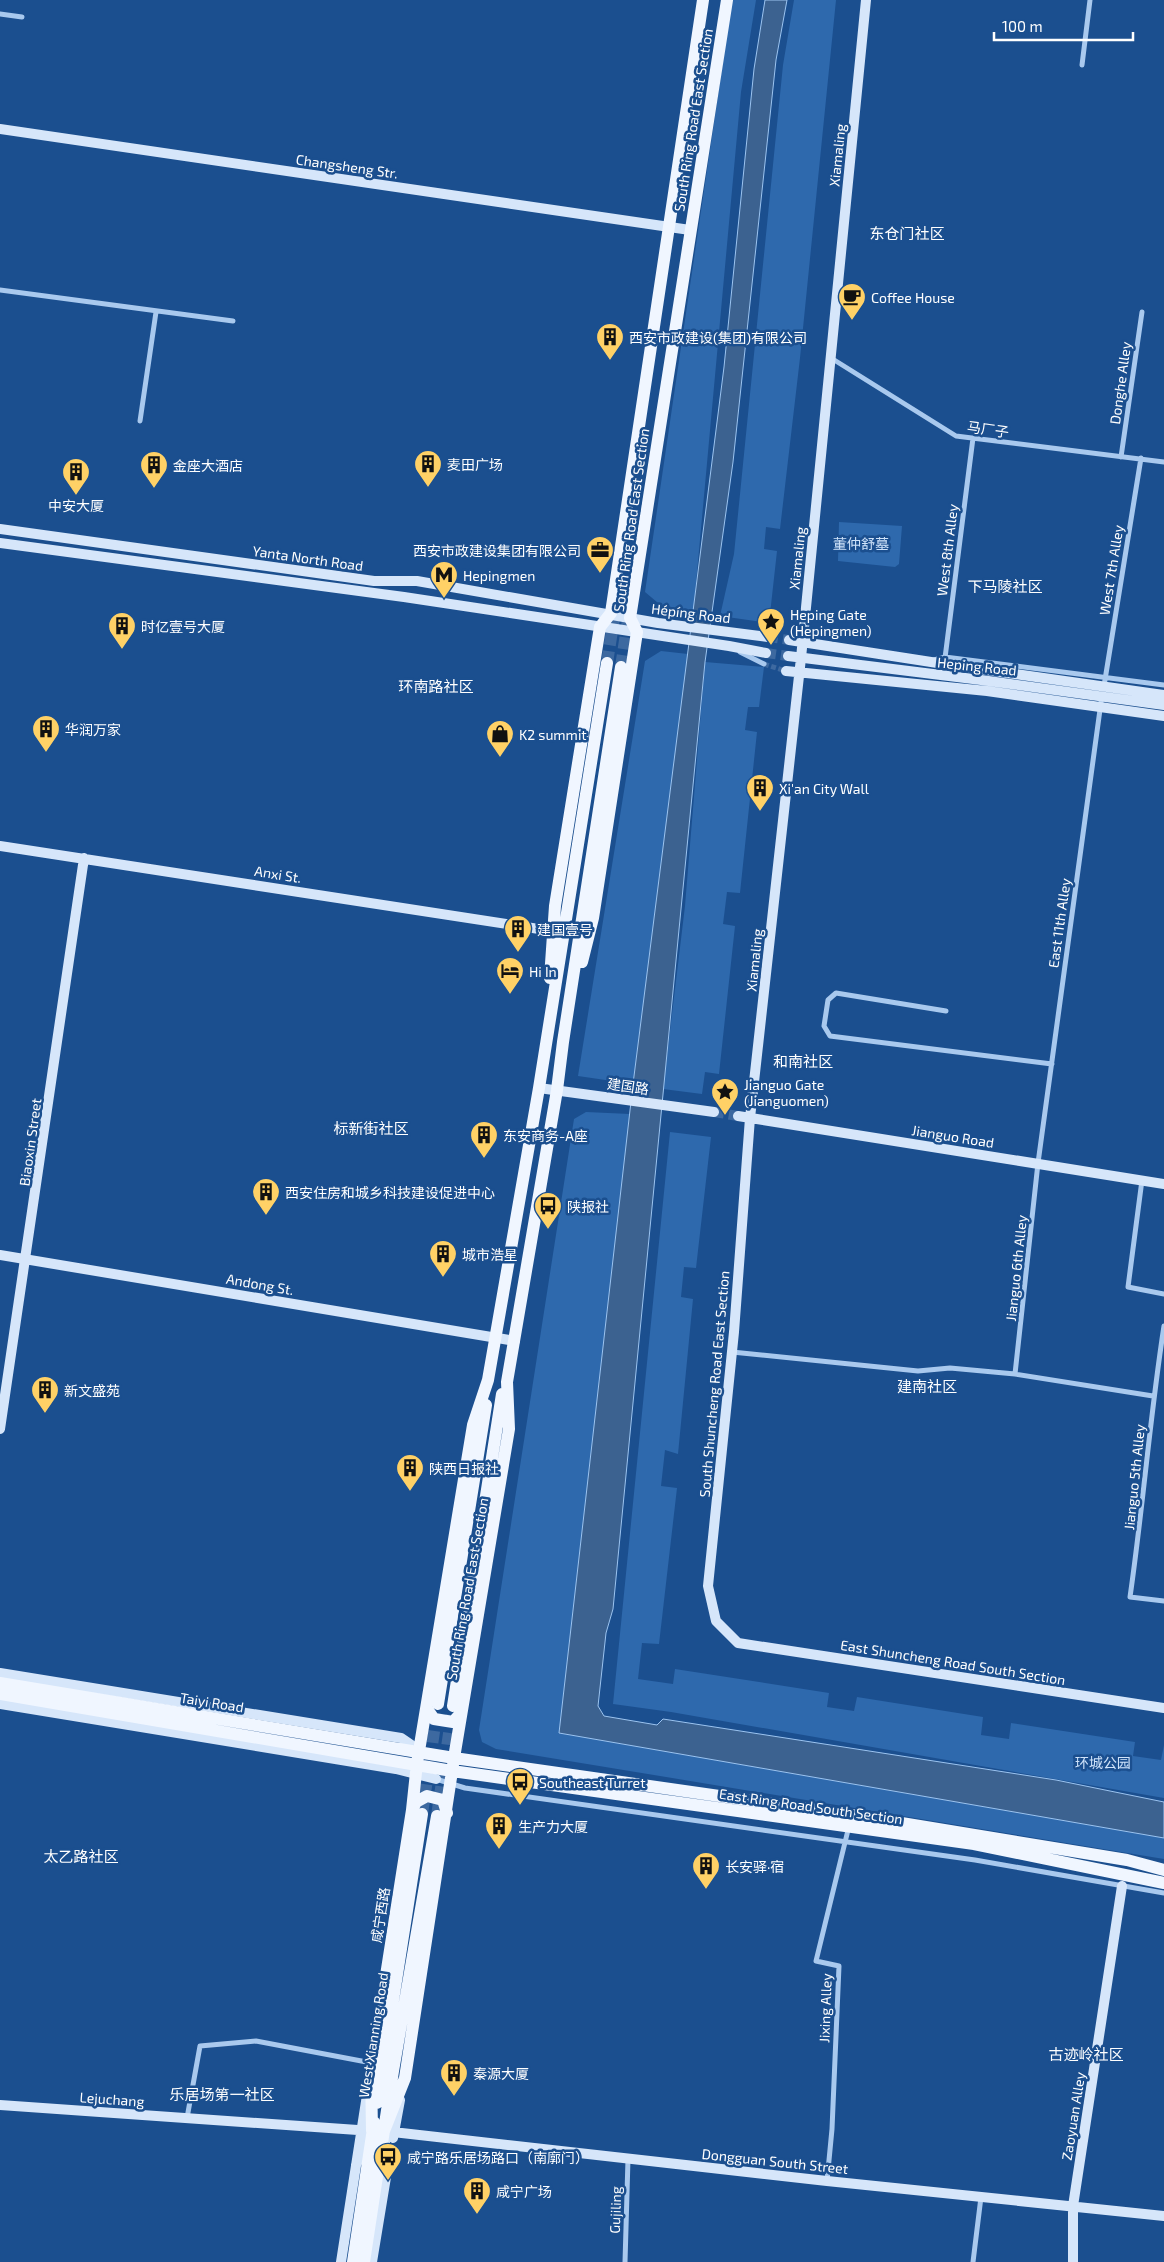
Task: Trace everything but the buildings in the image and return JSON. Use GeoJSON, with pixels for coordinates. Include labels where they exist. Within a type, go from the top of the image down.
{"type":"FeatureCollection","features":[{"type":"Feature","properties":{"kind":"main road","name":"South Ring Road East Section"},"geometry":{"type":"LineString","coordinates":[[546,1042],[552,931],[600,627],[611,613],[703,0]]}},
{"type":"Feature","properties":{"kind":"main road","name":"South Ring Road East Section"},"geometry":{"type":"LineString","coordinates":[[562,1042],[593,918],[637,632],[630,618],[727,0]]}},
{"type":"Feature","properties":{"kind":"main road","name":"South Ring Road East Section"},"geometry":{"type":"LineString","coordinates":[[417,1763],[432,1706],[473,1425],[488,1380],[496,1338],[539,1088],[607,663]]}},
{"type":"Feature","properties":{"kind":"main road","name":"South Ring Road East Section"},"geometry":{"type":"LineString","coordinates":[[452,1777],[457,1710],[509,1429],[507,1382],[557,1090],[562,1042],[621,667]]}},
{"type":"Feature","properties":{"kind":"main road","name":"Taiyi Road"},"geometry":{"type":"LineString","coordinates":[[0,1683],[417,1763]]}},
{"type":"Feature","properties":{"kind":"main road","name":"Taiyi Road"},"geometry":{"type":"LineString","coordinates":[[0,1694],[417,1763]]}},
{"type":"Feature","properties":{"kind":"main road"},"geometry":{"type":"LineString","coordinates":[[432,1706],[434,1719],[452,1722],[457,1710]]}},
{"type":"Feature","properties":{"kind":"main road","name":"East Ring Road South Section"},"geometry":{"type":"LineString","coordinates":[[417,1763],[454,1758],[859,1816],[1164,1868]]}},
{"type":"Feature","properties":{"kind":"main road","name":"East Ring Road South Section"},"geometry":{"type":"LineString","coordinates":[[417,1763],[452,1777],[849,1826],[974,1844],[1124,1881],[1164,1883]]}},
{"type":"Feature","properties":{"kind":"main road","name":"咸宁西路"},"geometry":{"type":"LineString","coordinates":[[378,2131],[372,2067],[417,1812],[417,1763]]}},
{"type":"Feature","properties":{"kind":"main road"},"geometry":{"type":"LineString","coordinates":[[442,1815],[452,1777]]}},
{"type":"Feature","properties":{"kind":"main road"},"geometry":{"type":"LineString","coordinates":[[378,2131],[404,2078],[443,1800],[427,1796],[416,1802],[417,1812]]}},
{"type":"Feature","properties":{"kind":"main road","name":"West Xianning Road"},"geometry":{"type":"LineString","coordinates":[[364,2262],[417,1812]]}},
{"type":"Feature","properties":{"kind":"main road","name":"West Xianning Road"},"geometry":{"type":"LineString","coordinates":[[353,2262],[442,1815]]}},
{"type":"Feature","properties":{"kind":"main road"},"geometry":{"type":"LineString","coordinates":[[1124,1881],[1164,1893]]}},
{"type":"Feature","properties":{"kind":"street","name":"Xiamaling"},"geometry":{"type":"LineString","coordinates":[[750,1118],[800,672],[866,0]]}},
{"type":"Feature","properties":{"kind":"street"},"geometry":{"type":"LineString","coordinates":[[1082,64],[1090,0]]}},
{"type":"Feature","properties":{"kind":"street"},"geometry":{"type":"LineString","coordinates":[[0,14],[22,17]]}},
{"type":"Feature","properties":{"kind":"street","name":"Changsheng Str."},"geometry":{"type":"LineString","coordinates":[[0,129],[690,230]]}},
{"type":"Feature","properties":{"kind":"street"},"geometry":{"type":"LineString","coordinates":[[0,290],[233,321]]}},
{"type":"Feature","properties":{"kind":"street"},"geometry":{"type":"LineString","coordinates":[[140,421],[156,312]]}},
{"type":"Feature","properties":{"kind":"street","name":"Donghe Alley"},"geometry":{"type":"LineString","coordinates":[[1121,457],[1142,312]]}},
{"type":"Feature","properties":{"kind":"street","name":"马厂子"},"geometry":{"type":"LineString","coordinates":[[831,358],[956,436],[1164,462]]}},
{"type":"Feature","properties":{"kind":"street","name":"West 8th Alley"},"geometry":{"type":"LineString","coordinates":[[945,661],[972,438]]}},
{"type":"Feature","properties":{"kind":"street","name":"West 7th Alley"},"geometry":{"type":"LineString","coordinates":[[1104,686],[1141,458]]}},
{"type":"Feature","properties":{"kind":"street","name":"Yanta North Road"},"geometry":{"type":"LineString","coordinates":[[0,529],[374,581],[417,581],[611,613]]}},
{"type":"Feature","properties":{"kind":"street","name":"Yanta North Road"},"geometry":{"type":"LineString","coordinates":[[0,543],[404,597],[637,632],[728,646],[765,659]]}},
{"type":"Feature","properties":{"kind":"street","name":"Hépíng Road"},"geometry":{"type":"LineString","coordinates":[[611,613],[630,618],[768,637]]}},
{"type":"Feature","properties":{"kind":"street","name":"Heping Road"},"geometry":{"type":"LineString","coordinates":[[789,640],[928,662],[945,661],[1164,695]]}},
{"type":"Feature","properties":{"kind":"street","name":"Heping Road"},"geometry":{"type":"LineString","coordinates":[[788,656],[1104,686],[1164,706]]}},
{"type":"Feature","properties":{"kind":"street"},"geometry":{"type":"LineString","coordinates":[[786,671],[987,692],[1164,716]]}},
{"type":"Feature","properties":{"kind":"street"},"geometry":{"type":"LineString","coordinates":[[1104,686],[1164,685]]}},
{"type":"Feature","properties":{"kind":"street","name":"East 11th Alley"},"geometry":{"type":"LineString","coordinates":[[1038,1164],[1104,686]]}},
{"type":"Feature","properties":{"kind":"street","name":"Anxi St."},"geometry":{"type":"LineString","coordinates":[[0,846],[552,931]]}},
{"type":"Feature","properties":{"kind":"street","name":"Biaoxin Street"},"geometry":{"type":"LineString","coordinates":[[0,1429],[27,1259],[84,858]]}},
{"type":"Feature","properties":{"kind":"street"},"geometry":{"type":"LineString","coordinates":[[946,1010],[836,993],[828,1000],[824,1026],[830,1036],[1052,1064]]}},
{"type":"Feature","properties":{"kind":"street","name":"建国路"},"geometry":{"type":"LineString","coordinates":[[539,1088],[714,1112]]}},
{"type":"Feature","properties":{"kind":"street","name":"Jianguo Road"},"geometry":{"type":"LineString","coordinates":[[738,1116],[1164,1184]]}},
{"type":"Feature","properties":{"kind":"street","name":"South Shuncheng Road East Section"},"geometry":{"type":"LineString","coordinates":[[738,1643],[716,1621],[708,1586],[732,1352],[750,1118]]}},
{"type":"Feature","properties":{"kind":"street","name":"Jianguo 6th Alley"},"geometry":{"type":"LineString","coordinates":[[1015,1374],[1038,1164]]}},
{"type":"Feature","properties":{"kind":"street"},"geometry":{"type":"LineString","coordinates":[[1142,1180],[1128,1287],[1164,1294]]}},
{"type":"Feature","properties":{"kind":"street","name":"Andong St."},"geometry":{"type":"LineString","coordinates":[[0,1255],[515,1341]]}},
{"type":"Feature","properties":{"kind":"street","name":"Jianguo 5th Alley"},"geometry":{"type":"LineString","coordinates":[[1164,1326],[1153,1396],[1142,1516],[1130,1597],[1164,1601]]}},
{"type":"Feature","properties":{"kind":"street"},"geometry":{"type":"LineString","coordinates":[[732,1352],[918,1372],[950,1368],[1015,1374],[1153,1396]]}},
{"type":"Feature","properties":{"kind":"street","name":"East Shuncheng Road South Section"},"geometry":{"type":"LineString","coordinates":[[738,1643],[1164,1708]]}},
{"type":"Feature","properties":{"kind":"street"},"geometry":{"type":"LineString","coordinates":[[0,1673],[401,1738],[417,1763],[436,1779],[452,1777],[465,1788],[1124,1881]]}},
{"type":"Feature","properties":{"kind":"street"},"geometry":{"type":"LineString","coordinates":[[0,1704],[396,1769],[417,1763]]}},
{"type":"Feature","properties":{"kind":"street","name":"Jixing Alley"},"geometry":{"type":"LineString","coordinates":[[827,2181],[832,2129],[839,1966],[816,1961],[849,1826]]}},
{"type":"Feature","properties":{"kind":"street","name":"Zaoyuan Alley"},"geometry":{"type":"LineString","coordinates":[[1073,2262],[1073,2206],[1124,1881]]}},
{"type":"Feature","properties":{"kind":"street"},"geometry":{"type":"LineString","coordinates":[[187,2118],[200,2046],[256,2041],[372,2067]]}},
{"type":"Feature","properties":{"kind":"street","name":"Lejuchang"},"geometry":{"type":"LineString","coordinates":[[0,2105],[378,2131]]}},
{"type":"Feature","properties":{"kind":"street"},"geometry":{"type":"LineString","coordinates":[[341,2262],[356,2165],[378,2131]]}},
{"type":"Feature","properties":{"kind":"street"},"geometry":{"type":"LineString","coordinates":[[372,2262],[387,2165],[378,2131]]}},
{"type":"Feature","properties":{"kind":"street","name":"Dongguan South Street"},"geometry":{"type":"LineString","coordinates":[[378,2131],[1164,2216]]}},
{"type":"Feature","properties":{"kind":"street","name":"Gujiling"},"geometry":{"type":"LineString","coordinates":[[625,2262],[628,2158]]}},
{"type":"Feature","properties":{"kind":"street"},"geometry":{"type":"LineString","coordinates":[[973,2262],[981,2196]]}},
{"type":"Feature","properties":{"kind":"green space"},"geometry":{"type":"Polygon","coordinates":[[[732,0],[756,0],[741,92],[693,616],[670,613],[645,592],[732,0]]]}},
{"type":"Feature","properties":{"kind":"green space"},"geometry":{"type":"Polygon","coordinates":[[[794,0],[836,0],[800,358],[780,529],[766,527],[764,549],[777,551],[769,623],[720,616],[734,554],[783,65],[794,0]]]}},
{"type":"Feature","properties":{"kind":"green space","name":"董仲舒墓"},"geometry":{"type":"Polygon","coordinates":[[[839,522],[902,526],[899,564],[895,567],[838,561],[839,522]]]}},
{"type":"Feature","properties":{"kind":"green space"},"geometry":{"type":"Polygon","coordinates":[[[661,651],[688,654],[633,1084],[578,1076],[645,661],[661,651]]]}},
{"type":"Feature","properties":{"kind":"green space"},"geometry":{"type":"Polygon","coordinates":[[[705,662],[764,667],[759,707],[748,707],[745,730],[757,732],[740,893],[727,892],[723,924],[735,926],[719,1074],[705,1072],[702,1094],[663,1089],[685,906],[705,662]]]}},
{"type":"Feature","properties":{"kind":"green space"},"geometry":{"type":"Polygon","coordinates":[[[586,1112],[630,1114],[559,1733],[1164,1838],[1164,1859],[496,1749],[482,1742],[479,1730],[574,1119],[586,1112]]]}},
{"type":"Feature","properties":{"kind":"green space","name":"环城公园"},"geometry":{"type":"Polygon","coordinates":[[[670,1132],[711,1137],[696,1268],[684,1267],[681,1297],[693,1299],[678,1454],[665,1450],[661,1486],[677,1488],[659,1644],[642,1643],[638,1679],[673,1684],[675,1669],[829,1693],[827,1707],[854,1711],[857,1697],[983,1717],[981,1735],[1009,1739],[1011,1723],[1135,1742],[1133,1756],[1161,1760],[1164,1745],[1164,1798],[671,1712],[613,1704],[670,1132]]]}},
{"type":"Feature","properties":{"kind":"shaded area"},"geometry":{"type":"Polygon","coordinates":[[[765,0],[787,0],[776,60],[733,462],[705,662],[613,1609],[606,1633],[598,1706],[604,1716],[657,1725],[663,1719],[1056,1780],[1164,1802],[1164,1838],[559,1733],[633,1084],[724,367],[754,69],[765,0]]]}},
{"type":"Feature","properties":{"kind":"tunnel"},"geometry":{"type":"LineString","coordinates":[[607,663],[616,605]]}},
{"type":"Feature","properties":{"kind":"tunnel"},"geometry":{"type":"LineString","coordinates":[[621,667],[628,620]]}},
{"type":"Feature","properties":{"kind":"tunnel"},"geometry":{"type":"LineString","coordinates":[[768,637],[789,640]]}},
{"type":"Feature","properties":{"kind":"tunnel"},"geometry":{"type":"LineString","coordinates":[[766,653],[788,656]]}},
{"type":"Feature","properties":{"kind":"tunnel"},"geometry":{"type":"LineString","coordinates":[[764,664],[786,671]]}},
{"type":"Feature","properties":{"kind":"tunnel"},"geometry":{"type":"LineString","coordinates":[[714,1112],[738,1116]]}},
{"type":"Feature","properties":{"kind":"tunnel"},"geometry":{"type":"LineString","coordinates":[[422,1814],[438,1704]]}},
{"type":"Feature","properties":{"kind":"tunnel"},"geometry":{"type":"LineString","coordinates":[[437,1816],[453,1706]]}},
{"type":"Feature","properties":{"kind":"place","name":"Coffee House"},"geometry":{"type":"Point","coordinates":[852,321]}},
{"type":"Feature","properties":{"kind":"place","name":"西安市政建设(集团)有限公司"},"geometry":{"type":"Point","coordinates":[610,361]}},
{"type":"Feature","properties":{"kind":"place","name":"麦田广场"},"geometry":{"type":"Point","coordinates":[428,488]}},
{"type":"Feature","properties":{"kind":"place","name":"金座大酒店"},"geometry":{"type":"Point","coordinates":[154,489]}},
{"type":"Feature","properties":{"kind":"place","name":"中安大厦"},"geometry":{"type":"Point","coordinates":[76,496]}},
{"type":"Feature","properties":{"kind":"place","name":"西安市政建设集团有限公司"},"geometry":{"type":"Point","coordinates":[600,574]}},
{"type":"Feature","properties":{"kind":"place","name":"Hepingmen"},"geometry":{"type":"Point","coordinates":[444,599]}},
{"type":"Feature","properties":{"kind":"place","name":"Heping Gate (Hepingmen)"},"geometry":{"type":"Point","coordinates":[771,646]}},
{"type":"Feature","properties":{"kind":"place","name":"时亿壹号大厦"},"geometry":{"type":"Point","coordinates":[122,650]}},
{"type":"Feature","properties":{"kind":"place","name":"华润万家"},"geometry":{"type":"Point","coordinates":[46,753]}},
{"type":"Feature","properties":{"kind":"place","name":"K2 summit"},"geometry":{"type":"Point","coordinates":[500,758]}},
{"type":"Feature","properties":{"kind":"place","name":"Xi'an City Wall"},"geometry":{"type":"Point","coordinates":[760,812]}},
{"type":"Feature","properties":{"kind":"place","name":"建国壹号"},"geometry":{"type":"Point","coordinates":[518,953]}},
{"type":"Feature","properties":{"kind":"place","name":"Hi In"},"geometry":{"type":"Point","coordinates":[510,995]}},
{"type":"Feature","properties":{"kind":"place","name":"Jianguo Gate (Jianguomen)"},"geometry":{"type":"Point","coordinates":[725,1116]}},
{"type":"Feature","properties":{"kind":"place","name":"东安商务-A座"},"geometry":{"type":"Point","coordinates":[484,1159]}},
{"type":"Feature","properties":{"kind":"place","name":"西安住房和城乡科技建设促进中心"},"geometry":{"type":"Point","coordinates":[266,1216]}},
{"type":"Feature","properties":{"kind":"place","name":"陕报社"},"geometry":{"type":"Point","coordinates":[548,1230]}},
{"type":"Feature","properties":{"kind":"place","name":"城市浩星"},"geometry":{"type":"Point","coordinates":[443,1278]}},
{"type":"Feature","properties":{"kind":"place","name":"新文盛苑"},"geometry":{"type":"Point","coordinates":[45,1414]}},
{"type":"Feature","properties":{"kind":"place","name":"陕西日报社"},"geometry":{"type":"Point","coordinates":[410,1492]}},
{"type":"Feature","properties":{"kind":"place","name":"Southeast Turret"},"geometry":{"type":"Point","coordinates":[520,1806]}},
{"type":"Feature","properties":{"kind":"place","name":"生产力大厦"},"geometry":{"type":"Point","coordinates":[499,1850]}},
{"type":"Feature","properties":{"kind":"place","name":"长安驿·宿"},"geometry":{"type":"Point","coordinates":[706,1890]}},
{"type":"Feature","properties":{"kind":"place","name":"秦源大厦"},"geometry":{"type":"Point","coordinates":[454,2097]}},
{"type":"Feature","properties":{"kind":"place","name":"咸宁路乐居场路口（南廓门）"},"geometry":{"type":"Point","coordinates":[388,2181]}},
{"type":"Feature","properties":{"kind":"place","name":"咸宁广场"},"geometry":{"type":"Point","coordinates":[477,2215]}},
{"type":"Feature","properties":{"kind":"district","name":"东仓门社区"},"geometry":{"type":"Point","coordinates":[907,233]}},
{"type":"Feature","properties":{"kind":"district","name":"下马陵社区"},"geometry":{"type":"Point","coordinates":[1005,586]}},
{"type":"Feature","properties":{"kind":"district","name":"环南路社区"},"geometry":{"type":"Point","coordinates":[436,686]}},
{"type":"Feature","properties":{"kind":"district","name":"和南社区"},"geometry":{"type":"Point","coordinates":[803,1061]}},
{"type":"Feature","properties":{"kind":"district","name":"标新街社区"},"geometry":{"type":"Point","coordinates":[371,1128]}},
{"type":"Feature","properties":{"kind":"district","name":"建南社区"},"geometry":{"type":"Point","coordinates":[927,1386]}},
{"type":"Feature","properties":{"kind":"district","name":"太乙路社区"},"geometry":{"type":"Point","coordinates":[81,1856]}},
{"type":"Feature","properties":{"kind":"district","name":"古迹岭社区"},"geometry":{"type":"Point","coordinates":[1086,2054]}},
{"type":"Feature","properties":{"kind":"district","name":"乐居场第一社区"},"geometry":{"type":"Point","coordinates":[222,2094]}}]}
